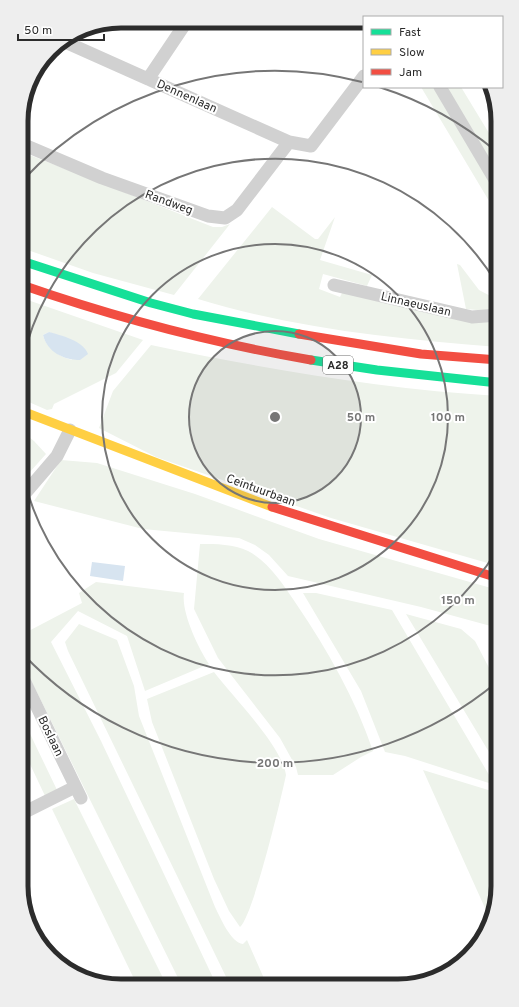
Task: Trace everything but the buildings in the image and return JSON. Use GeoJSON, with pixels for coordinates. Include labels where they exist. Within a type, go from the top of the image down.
{"type":"FeatureCollection","features":[{"type":"Feature","properties":{"kind":"main road","name":"A28"},"geometry":{"type":"LineString","coordinates":[[28,263],[151,303],[193,314],[344,343],[421,354],[491,359]]}},
{"type":"Feature","properties":{"kind":"main road","name":"A28"},"geometry":{"type":"LineString","coordinates":[[28,287],[137,323],[252,350],[338,365],[424,376],[491,381]]}},
{"type":"Feature","properties":{"kind":"main road","name":"Ceintuurbaan"},"geometry":{"type":"LineString","coordinates":[[28,413],[260,503],[491,576]]}},
{"type":"Feature","properties":{"kind":"street"},"geometry":{"type":"LineString","coordinates":[[148,79],[183,28]]}},
{"type":"Feature","properties":{"kind":"street","name":"Dennenlaan"},"geometry":{"type":"LineString","coordinates":[[69,44],[289,142],[311,146],[363,77]]}},
{"type":"Feature","properties":{"kind":"street"},"geometry":{"type":"LineString","coordinates":[[441,88],[491,173]]}},
{"type":"Feature","properties":{"kind":"street","name":"Randweg"},"geometry":{"type":"LineString","coordinates":[[28,146],[109,180],[208,216],[225,218],[237,210],[289,142]]}},
{"type":"Feature","properties":{"kind":"street","name":"Linnaeuslaan"},"geometry":{"type":"LineString","coordinates":[[334,285],[472,317],[491,316]]}},
{"type":"Feature","properties":{"kind":"street"},"geometry":{"type":"LineString","coordinates":[[28,490],[57,456],[70,430]]}},
{"type":"Feature","properties":{"kind":"street","name":"Boslaan"},"geometry":{"type":"LineString","coordinates":[[28,689],[78,793],[28,811]]}},
{"type":"Feature","properties":{"kind":"shaded area"},"geometry":{"type":"Polygon","coordinates":[[[422,88],[438,88],[491,180],[491,204],[422,88]]]}},
{"type":"Feature","properties":{"kind":"shaded area"},"geometry":{"type":"Polygon","coordinates":[[[447,88],[462,88],[491,136],[491,162],[447,88]]]}},
{"type":"Feature","properties":{"kind":"shaded area"},"geometry":{"type":"Polygon","coordinates":[[[28,154],[213,227],[222,227],[230,224],[174,295],[93,273],[28,250],[28,154]]]}},
{"type":"Feature","properties":{"kind":"shaded area"},"geometry":{"type":"Polygon","coordinates":[[[272,207],[315,239],[318,239],[335,217],[320,260],[372,275],[367,286],[323,274],[319,289],[340,297],[344,289],[491,320],[491,346],[346,331],[272,318],[198,299],[272,207]]]}},
{"type":"Feature","properties":{"kind":"shaded area"},"geometry":{"type":"Polygon","coordinates":[[[457,264],[460,265],[479,290],[491,296],[491,311],[466,309],[457,264]]]}},
{"type":"Feature","properties":{"kind":"shaded area"},"geometry":{"type":"Polygon","coordinates":[[[28,300],[143,340],[116,373],[54,404],[52,409],[47,410],[28,402],[28,300]],[[49,332],[43,335],[50,348],[63,357],[72,360],[62,337],[49,332]]]}},
{"type":"Feature","properties":{"kind":"shaded area"},"geometry":{"type":"Polygon","coordinates":[[[49,332],[77,342],[86,349],[88,354],[80,360],[62,357],[52,350],[45,341],[43,335],[49,332]]]}},
{"type":"Feature","properties":{"kind":"shaded area"},"geometry":{"type":"Polygon","coordinates":[[[151,345],[323,377],[454,393],[491,396],[491,564],[331,518],[156,457],[99,428],[113,391],[151,345]]]}},
{"type":"Feature","properties":{"kind":"shaded area"},"geometry":{"type":"Polygon","coordinates":[[[28,436],[46,454],[28,474],[28,436]]]}},
{"type":"Feature","properties":{"kind":"shaded area"},"geometry":{"type":"Polygon","coordinates":[[[61,460],[97,463],[195,494],[319,539],[491,588],[491,626],[421,607],[288,576],[269,555],[255,545],[239,538],[143,529],[34,501],[61,460]]]}},
{"type":"Feature","properties":{"kind":"shaded area"},"geometry":{"type":"Polygon","coordinates":[[[200,544],[225,545],[248,551],[263,561],[276,575],[308,622],[340,675],[358,712],[373,751],[333,775],[298,775],[296,767],[280,738],[218,658],[194,609],[200,544]]]}},
{"type":"Feature","properties":{"kind":"shaded area"},"geometry":{"type":"Polygon","coordinates":[[[92,562],[125,566],[123,581],[90,576],[92,562]]]}},
{"type":"Feature","properties":{"kind":"shaded area"},"geometry":{"type":"Polygon","coordinates":[[[96,582],[184,593],[185,610],[191,630],[209,664],[145,691],[127,636],[78,611],[51,642],[101,741],[214,979],[179,979],[28,674],[28,631],[82,603],[79,593],[96,582]]]}},
{"type":"Feature","properties":{"kind":"shaded area"},"geometry":{"type":"Polygon","coordinates":[[[303,593],[316,593],[392,610],[491,778],[491,784],[405,756],[385,752],[361,691],[303,593]]]}},
{"type":"Feature","properties":{"kind":"shaded area"},"geometry":{"type":"Polygon","coordinates":[[[406,614],[461,629],[475,641],[491,672],[491,755],[406,614]]]}},
{"type":"Feature","properties":{"kind":"shaded area"},"geometry":{"type":"Polygon","coordinates":[[[79,624],[117,640],[134,686],[139,716],[215,907],[226,929],[234,939],[243,944],[247,940],[264,979],[227,979],[65,642],[79,624]]]}},
{"type":"Feature","properties":{"kind":"shaded area"},"geometry":{"type":"Polygon","coordinates":[[[214,672],[256,722],[276,750],[283,763],[286,775],[273,831],[259,880],[246,918],[240,927],[229,911],[214,879],[152,722],[147,699],[214,672]]]}},
{"type":"Feature","properties":{"kind":"shaded area"},"geometry":{"type":"Polygon","coordinates":[[[28,730],[58,792],[46,798],[28,760],[28,730]]]}},
{"type":"Feature","properties":{"kind":"shaded area"},"geometry":{"type":"Polygon","coordinates":[[[423,770],[491,791],[491,892],[487,913],[423,770]]]}},
{"type":"Feature","properties":{"kind":"shaded area"},"geometry":{"type":"Polygon","coordinates":[[[74,799],[164,979],[134,979],[52,809],[74,799]]]}},
{"type":"Feature","properties":{"kind":"traffic: fast"},"geometry":{"type":"LineString","coordinates":[[28,263],[151,303],[193,314],[299,334]]}},
{"type":"Feature","properties":{"kind":"traffic: fast"},"geometry":{"type":"LineString","coordinates":[[311,360],[377,370],[491,382]]}},
{"type":"Feature","properties":{"kind":"traffic: slow"},"geometry":{"type":"LineString","coordinates":[[28,413],[272,507]]}},
{"type":"Feature","properties":{"kind":"traffic: jam"},"geometry":{"type":"LineString","coordinates":[[28,287],[129,319],[201,338],[311,360]]}},
{"type":"Feature","properties":{"kind":"traffic: jam"},"geometry":{"type":"LineString","coordinates":[[299,334],[421,354],[491,359]]}},
{"type":"Feature","properties":{"kind":"traffic: jam"},"geometry":{"type":"LineString","coordinates":[[272,507],[491,576]]}}]}
